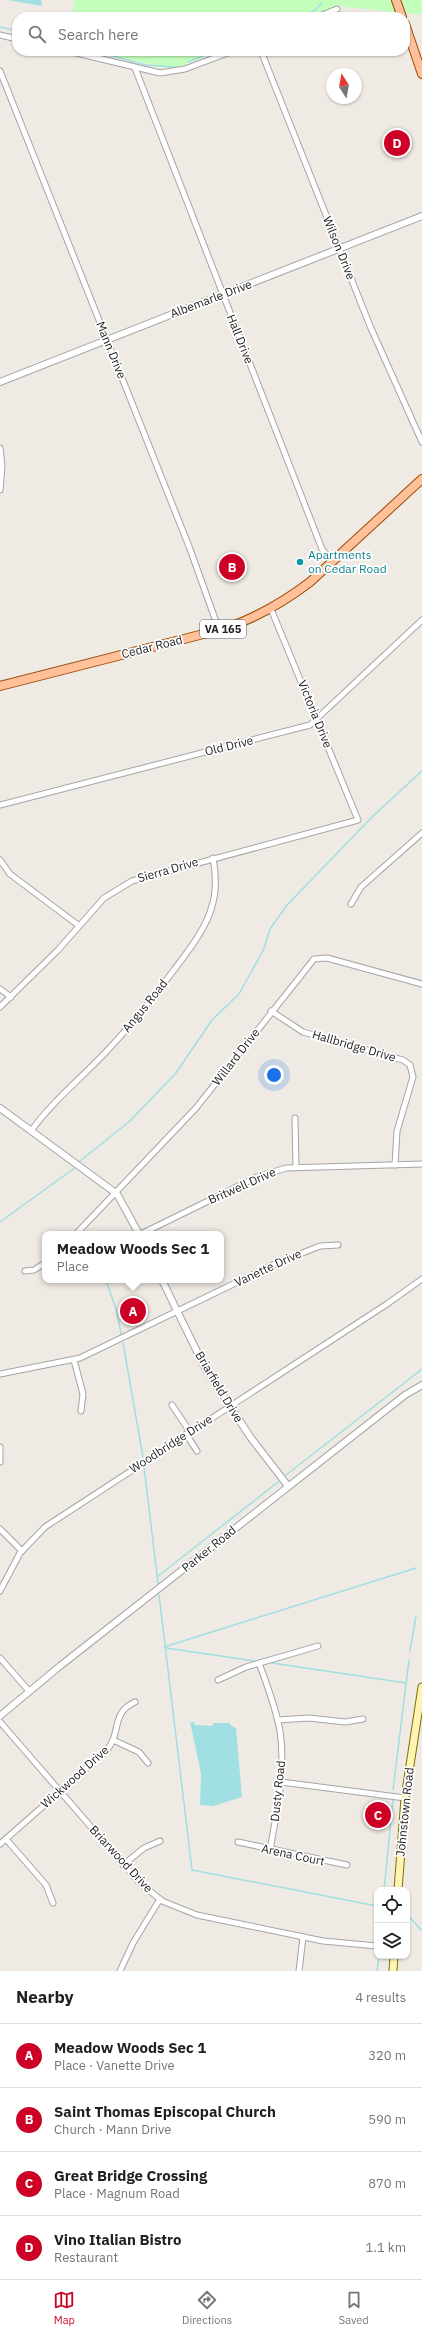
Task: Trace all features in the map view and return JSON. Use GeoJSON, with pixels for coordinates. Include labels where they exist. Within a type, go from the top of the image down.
{"type":"FeatureCollection","features":[{"type":"Feature","properties":{"kind":"main road"},"geometry":{"type":"LineString","coordinates":[[396,0],[400,12]]}},
{"type":"Feature","properties":{"kind":"main road"},"geometry":{"type":"LineString","coordinates":[[410,39],[422,74]]}},
{"type":"Feature","properties":{"kind":"main road","name":"Cedar Road"},"geometry":{"type":"LineString","coordinates":[[0,686],[219,630],[246,621],[271,609],[300,590],[422,479]]}},
{"type":"Feature","properties":{"kind":"main road","name":"Johnstown Road"},"geometry":{"type":"LineString","coordinates":[[398,1887],[405,1798],[422,1687]]}},
{"type":"Feature","properties":{"kind":"main road"},"geometry":{"type":"LineString","coordinates":[[393,1971],[394,1959]]}},
{"type":"Feature","properties":{"kind":"street"},"geometry":{"type":"LineString","coordinates":[[330,12],[337,9]]}},
{"type":"Feature","properties":{"kind":"street"},"geometry":{"type":"LineString","coordinates":[[0,35],[12,38]]}},
{"type":"Feature","properties":{"kind":"street"},"geometry":{"type":"LineString","coordinates":[[87,56],[160,73],[181,71],[219,56]]}},
{"type":"Feature","properties":{"kind":"street","name":"Wilson Drive"},"geometry":{"type":"LineString","coordinates":[[263,56],[373,333],[422,442]]}},
{"type":"Feature","properties":{"kind":"street","name":"Hall Drive"},"geometry":{"type":"LineString","coordinates":[[134,68],[322,549],[332,562]]}},
{"type":"Feature","properties":{"kind":"street","name":"Mann Drive"},"geometry":{"type":"LineString","coordinates":[[0,71],[190,549],[219,630]]}},
{"type":"Feature","properties":{"kind":"street","name":"Albemarle Drive"},"geometry":{"type":"LineString","coordinates":[[0,382],[422,216]]}},
{"type":"Feature","properties":{"kind":"street"},"geometry":{"type":"LineString","coordinates":[[0,448],[2,466],[0,490]]}},
{"type":"Feature","properties":{"kind":"street","name":"Victoria Drive"},"geometry":{"type":"LineString","coordinates":[[271,609],[358,820]]}},
{"type":"Feature","properties":{"kind":"street","name":"Old Drive"},"geometry":{"type":"LineString","coordinates":[[0,805],[310,725],[422,620]]}},
{"type":"Feature","properties":{"kind":"street","name":"Sierra Drive"},"geometry":{"type":"LineString","coordinates":[[0,1007],[58,950],[78,925],[104,898],[132,881],[358,820]]}},
{"type":"Feature","properties":{"kind":"street"},"geometry":{"type":"LineString","coordinates":[[351,904],[361,888],[422,833]]}},
{"type":"Feature","properties":{"kind":"street","name":"Angus Road"},"geometry":{"type":"LineString","coordinates":[[31,1131],[53,1103],[102,1055],[143,1011],[181,960],[204,925],[213,905],[216,888],[213,858]]}},
{"type":"Feature","properties":{"kind":"street"},"geometry":{"type":"LineString","coordinates":[[0,860],[10,874],[78,925]]}},
{"type":"Feature","properties":{"kind":"street","name":"Willard Drive"},"geometry":{"type":"LineString","coordinates":[[79,1231],[196,1108],[310,962],[318,958],[340,961],[422,984]]}},
{"type":"Feature","properties":{"kind":"street"},"geometry":{"type":"LineString","coordinates":[[0,989],[11,997]]}},
{"type":"Feature","properties":{"kind":"street","name":"Hallbridge Drive"},"geometry":{"type":"LineString","coordinates":[[271,1011],[303,1032],[403,1060],[410,1065],[413,1077],[397,1131],[395,1165]]}},
{"type":"Feature","properties":{"kind":"street"},"geometry":{"type":"LineString","coordinates":[[0,1108],[116,1193],[123,1202],[138,1231]]}},
{"type":"Feature","properties":{"kind":"street"},"geometry":{"type":"LineString","coordinates":[[295,1118],[296,1167]]}},
{"type":"Feature","properties":{"kind":"street","name":"Britwell Drive"},"geometry":{"type":"LineString","coordinates":[[146,1231],[257,1177],[296,1167],[422,1164]]}},
{"type":"Feature","properties":{"kind":"street","name":"Vanette Drive"},"geometry":{"type":"LineString","coordinates":[[0,1374],[74,1360],[283,1260],[320,1246],[338,1245]]}},
{"type":"Feature","properties":{"kind":"street"},"geometry":{"type":"LineString","coordinates":[[25,1271],[34,1270],[42,1265]]}},
{"type":"Feature","properties":{"kind":"street","name":"Woodbridge Drive"},"geometry":{"type":"LineString","coordinates":[[0,1591],[13,1564],[22,1550],[38,1532],[55,1519],[387,1304],[422,1278]]}},
{"type":"Feature","properties":{"kind":"street","name":"Briarfield Drive"},"geometry":{"type":"LineString","coordinates":[[163,1283],[205,1368],[229,1406],[288,1486]]}},
{"type":"Feature","properties":{"kind":"street"},"geometry":{"type":"LineString","coordinates":[[74,1360],[83,1394],[81,1411]]}},
{"type":"Feature","properties":{"kind":"street","name":"Parker Road"},"geometry":{"type":"LineString","coordinates":[[0,1716],[288,1486],[405,1395],[422,1385]]}},
{"type":"Feature","properties":{"kind":"street"},"geometry":{"type":"LineString","coordinates":[[172,1405],[197,1451]]}},
{"type":"Feature","properties":{"kind":"street"},"geometry":{"type":"LineString","coordinates":[[0,1447],[0,1462]]}},
{"type":"Feature","properties":{"kind":"street"},"geometry":{"type":"LineString","coordinates":[[0,1529],[22,1550]]}},
{"type":"Feature","properties":{"kind":"street"},"geometry":{"type":"LineString","coordinates":[[218,1680],[235,1671],[318,1646]]}},
{"type":"Feature","properties":{"kind":"street"},"geometry":{"type":"LineString","coordinates":[[0,1658],[29,1692]]}},
{"type":"Feature","properties":{"kind":"street","name":"Dusty Road"},"geometry":{"type":"LineString","coordinates":[[259,1663],[278,1720],[282,1748],[282,1782],[270,1850]]}},
{"type":"Feature","properties":{"kind":"street","name":"Wickwood Drive"},"geometry":{"type":"LineString","coordinates":[[0,1844],[106,1751],[113,1740],[121,1712],[126,1706],[135,1702]]}},
{"type":"Feature","properties":{"kind":"street"},"geometry":{"type":"LineString","coordinates":[[278,1720],[309,1718],[345,1722],[363,1719]]}},
{"type":"Feature","properties":{"kind":"street","name":"Briarwood Drive"},"geometry":{"type":"LineString","coordinates":[[0,1722],[123,1865],[148,1890],[160,1899],[196,1915],[329,1942],[374,1946]]}},
{"type":"Feature","properties":{"kind":"street"},"geometry":{"type":"LineString","coordinates":[[113,1740],[139,1752],[148,1763]]}},
{"type":"Feature","properties":{"kind":"street"},"geometry":{"type":"LineString","coordinates":[[282,1782],[405,1798]]}},
{"type":"Feature","properties":{"kind":"street"},"geometry":{"type":"LineString","coordinates":[[6,1839],[46,1885],[53,1903]]}},
{"type":"Feature","properties":{"kind":"street"},"geometry":{"type":"LineString","coordinates":[[123,1865],[144,1848],[160,1841]]}},
{"type":"Feature","properties":{"kind":"street","name":"Arena Court"},"geometry":{"type":"LineString","coordinates":[[238,1842],[270,1850],[347,1865]]}},
{"type":"Feature","properties":{"kind":"street"},"geometry":{"type":"LineString","coordinates":[[120,1971],[132,1943],[160,1899]]}},
{"type":"Feature","properties":{"kind":"street"},"geometry":{"type":"LineString","coordinates":[[299,1971],[303,1937]]}},
{"type":"Feature","properties":{"kind":"green space"},"geometry":{"type":"Polygon","coordinates":[[[74,0],[422,0],[422,15],[410,14],[410,12],[394,12],[337,6],[322,12],[73,12],[74,0]]]}},
{"type":"Feature","properties":{"kind":"green space"},"geometry":{"type":"Polygon","coordinates":[[[113,56],[207,56],[173,69],[113,56]]]}},
{"type":"Feature","properties":{"kind":"water"},"geometry":{"type":"Polygon","coordinates":[[[8,0],[41,0],[42,6],[8,0]]]}},
{"type":"Feature","properties":{"kind":"water"},"geometry":{"type":"Polygon","coordinates":[[[190,1722],[194,1722],[195,1725],[213,1726],[213,1723],[230,1723],[230,1725],[236,1728],[242,1797],[213,1806],[200,1805],[201,1773],[190,1722]]]}},
{"type":"Feature","properties":{"kind":"waterway"},"geometry":{"type":"LineString","coordinates":[[311,12],[322,3]]}},
{"type":"Feature","properties":{"kind":"waterway"},"geometry":{"type":"LineString","coordinates":[[0,27],[12,30]]}},
{"type":"Feature","properties":{"kind":"waterway"},"geometry":{"type":"LineString","coordinates":[[113,56],[145,65],[174,67]]}},
{"type":"Feature","properties":{"kind":"waterway"},"geometry":{"type":"LineString","coordinates":[[188,62],[203,56]]}},
{"type":"Feature","properties":{"kind":"waterway"},"geometry":{"type":"LineString","coordinates":[[80,1161],[130,1121],[176,1073],[212,1020],[239,994],[263,951],[270,929],[287,905],[374,815],[422,771]]}},
{"type":"Feature","properties":{"kind":"waterway"},"geometry":{"type":"LineString","coordinates":[[0,1222],[76,1167]]}},
{"type":"Feature","properties":{"kind":"waterway"},"geometry":{"type":"LineString","coordinates":[[107,1283],[117,1312],[121,1334]]}},
{"type":"Feature","properties":{"kind":"waterway"},"geometry":{"type":"LineString","coordinates":[[123,1343],[143,1457]]}},
{"type":"Feature","properties":{"kind":"waterway"},"geometry":{"type":"LineString","coordinates":[[286,1475],[422,1369]]}},
{"type":"Feature","properties":{"kind":"waterway"},"geometry":{"type":"LineString","coordinates":[[144,1467],[158,1583]]}},
{"type":"Feature","properties":{"kind":"waterway"},"geometry":{"type":"LineString","coordinates":[[157,1577],[278,1482]]}},
{"type":"Feature","properties":{"kind":"waterway"},"geometry":{"type":"LineString","coordinates":[[164,1647],[416,1568]]}},
{"type":"Feature","properties":{"kind":"waterway"},"geometry":{"type":"LineString","coordinates":[[159,1595],[192,1870],[374,1905]]}},
{"type":"Feature","properties":{"kind":"waterway"},"geometry":{"type":"LineString","coordinates":[[410,1651],[416,1616]]}},
{"type":"Feature","properties":{"kind":"waterway"},"geometry":{"type":"LineString","coordinates":[[166,1648],[255,1661]]}},
{"type":"Feature","properties":{"kind":"waterway"},"geometry":{"type":"LineString","coordinates":[[393,1790],[409,1660]]}},
{"type":"Feature","properties":{"kind":"waterway"},"geometry":{"type":"LineString","coordinates":[[272,1663],[406,1683]]}},
{"type":"Feature","properties":{"kind":"waterway"},"geometry":{"type":"LineString","coordinates":[[384,1887],[393,1800]]}},
{"type":"Feature","properties":{"kind":"waterway"},"geometry":{"type":"LineString","coordinates":[[410,1917],[422,1931]]}},
{"type":"Feature","properties":{"kind":"waterway"},"geometry":{"type":"LineString","coordinates":[[377,1971],[379,1959]]}},
{"type":"Feature","properties":{"kind":"place","name":"Vino Italian Bistro"},"geometry":{"type":"Point","coordinates":[397,143]}},
{"type":"Feature","properties":{"kind":"place","name":"Apartments on Cedar Road"},"geometry":{"type":"Point","coordinates":[300,562]}},
{"type":"Feature","properties":{"kind":"place","name":"Saint Thomas Episcopal Church"},"geometry":{"type":"Point","coordinates":[232,567]}},
{"type":"Feature","properties":{"kind":"place","name":"Meadow Woods Sec 1"},"geometry":{"type":"Point","coordinates":[133,1311]}},
{"type":"Feature","properties":{"kind":"place","name":"Great Bridge Crossing"},"geometry":{"type":"Point","coordinates":[378,1815]}}]}
